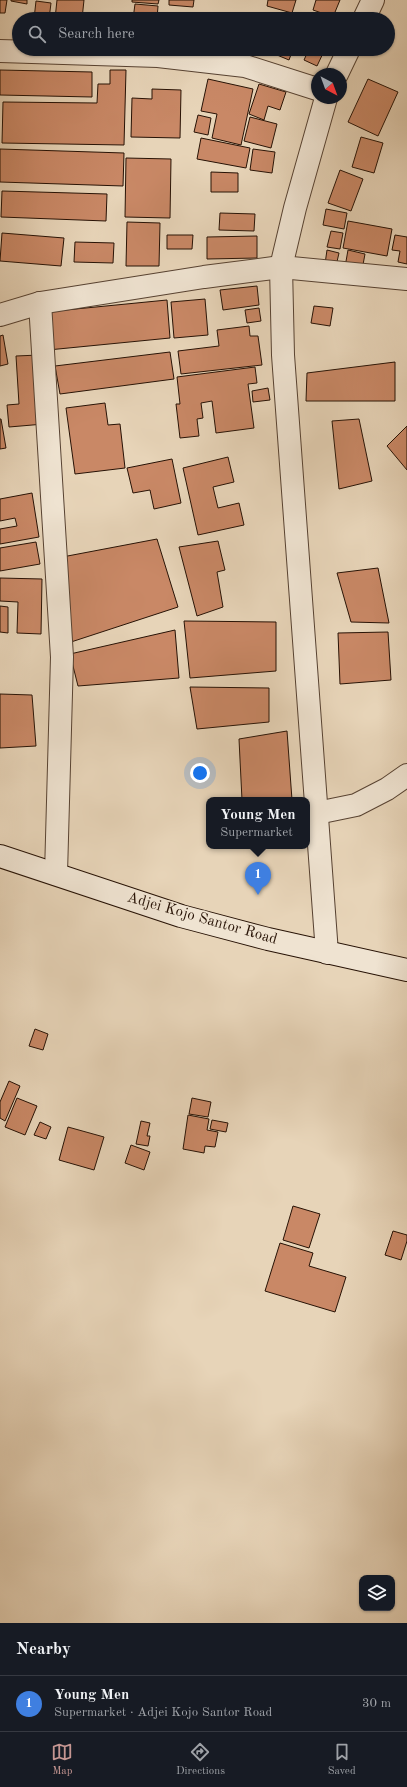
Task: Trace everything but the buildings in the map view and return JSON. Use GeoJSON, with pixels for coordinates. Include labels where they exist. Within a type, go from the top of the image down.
{"type":"FeatureCollection","features":[{"type":"Feature","properties":{"kind":"street"},"geometry":{"type":"LineString","coordinates":[[367,12],[373,0]]}},
{"type":"Feature","properties":{"kind":"street"},"geometry":{"type":"LineString","coordinates":[[0,51],[12,51]]}},
{"type":"Feature","properties":{"kind":"street"},"geometry":{"type":"LineString","coordinates":[[158,56],[245,66],[311,87]]}},
{"type":"Feature","properties":{"kind":"street"},"geometry":{"type":"LineString","coordinates":[[340,68],[346,56]]}},
{"type":"Feature","properties":{"kind":"street"},"geometry":{"type":"LineString","coordinates":[[324,104],[295,208],[281,267],[283,355],[327,953]]}},
{"type":"Feature","properties":{"kind":"street"},"geometry":{"type":"LineString","coordinates":[[0,315],[40,303],[204,277],[281,267],[407,279]]}},
{"type":"Feature","properties":{"kind":"street"},"geometry":{"type":"LineString","coordinates":[[40,303],[62,657],[56,874]]}},
{"type":"Feature","properties":{"kind":"street"},"geometry":{"type":"LineString","coordinates":[[316,813],[356,805],[387,789],[407,775]]}},
{"type":"Feature","properties":{"kind":"street","name":"Adjei Kojo Santor Road"},"geometry":{"type":"LineString","coordinates":[[0,856],[181,916],[327,953],[407,970]]}},
{"type":"Feature","properties":{"kind":"place","name":"Young Men"},"geometry":{"type":"Point","coordinates":[258,895]}}]}
